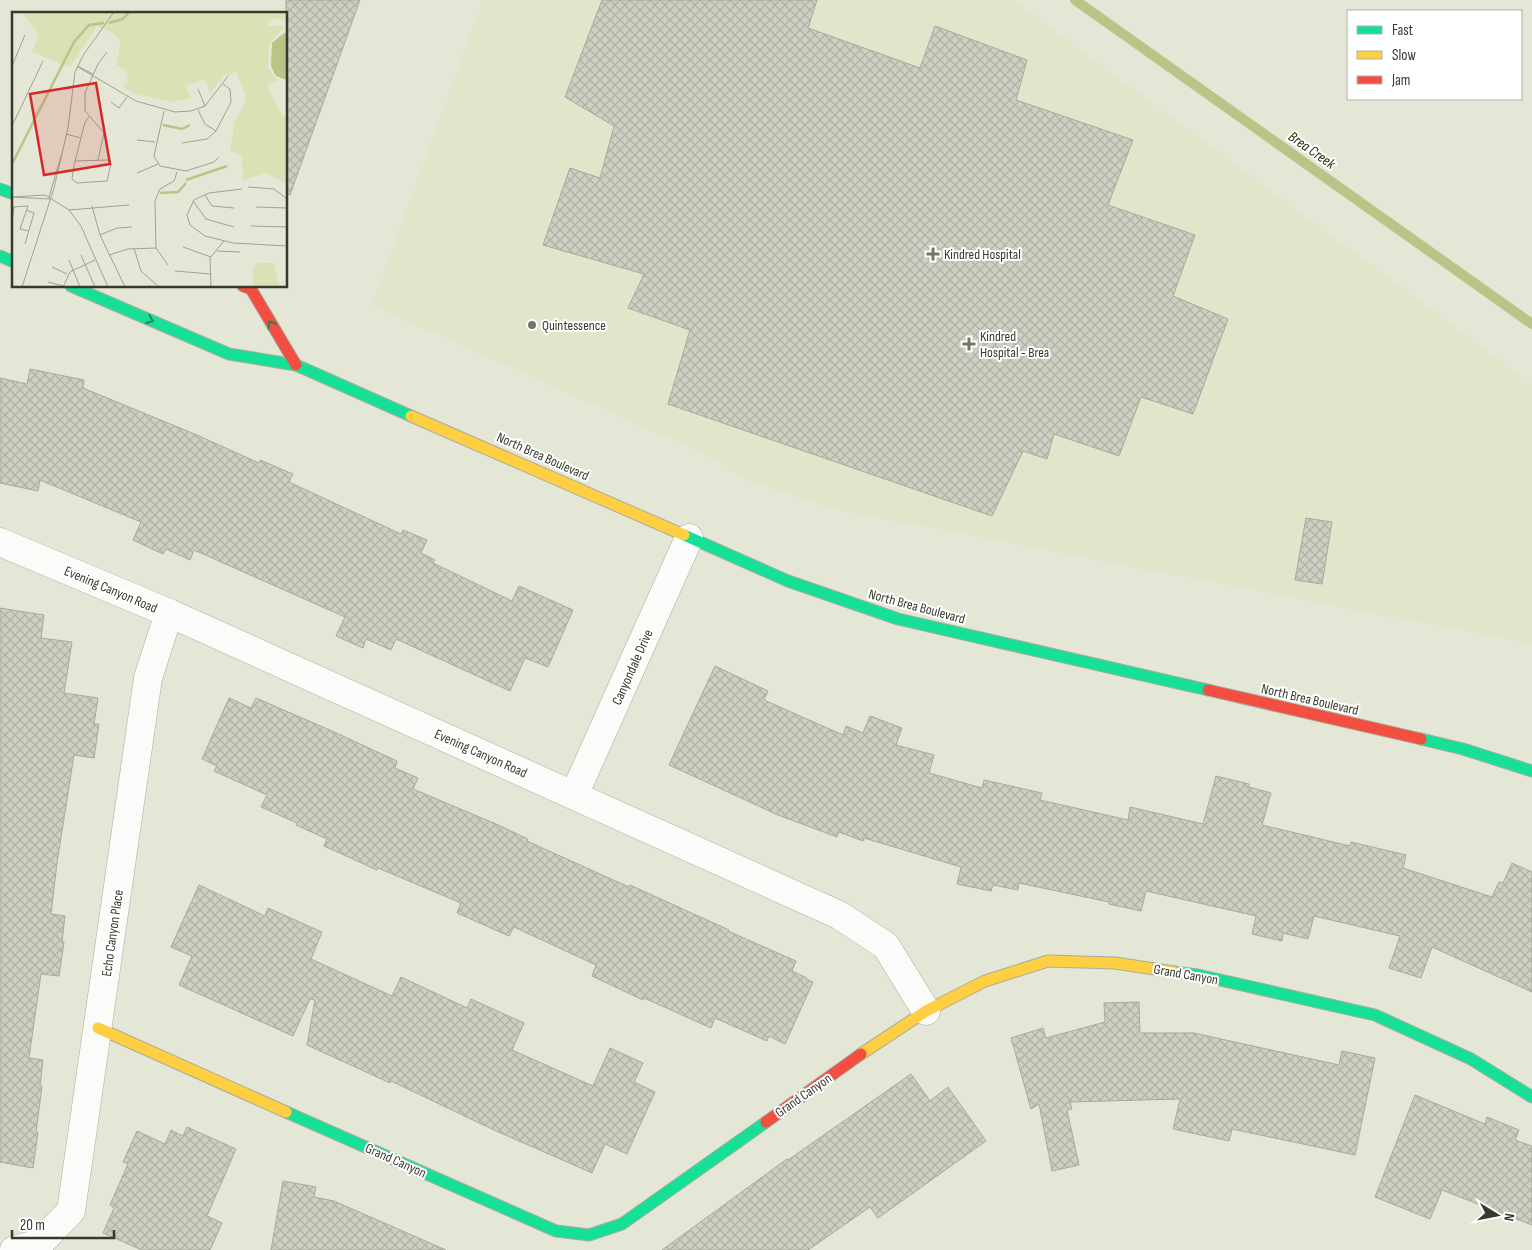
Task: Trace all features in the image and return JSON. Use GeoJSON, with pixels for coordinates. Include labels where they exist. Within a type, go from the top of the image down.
{"type":"FeatureCollection","features":[{"type":"Feature","properties":{"kind":"main road"},"geometry":{"type":"LineString","coordinates":[[0,189],[12,193]]}},
{"type":"Feature","properties":{"kind":"main road"},"geometry":{"type":"LineString","coordinates":[[0,256],[12,261]]}},
{"type":"Feature","properties":{"kind":"main road","name":"North Brea Boulevard"},"geometry":{"type":"LineString","coordinates":[[77,288],[229,354],[296,365],[546,473],[788,581],[898,619],[1463,749],[1532,771]]}},
{"type":"Feature","properties":{"kind":"main road"},"geometry":{"type":"LineString","coordinates":[[248,288],[251,289],[296,365]]}},
{"type":"Feature","properties":{"kind":"main road","name":"Grand Canyon"},"geometry":{"type":"LineString","coordinates":[[98,1028],[556,1231],[589,1234],[622,1224],[871,1047],[926,1011],[985,981],[1048,961],[1115,962],[1198,975],[1375,1015],[1471,1060],[1532,1097]]}},
{"type":"Feature","properties":{"kind":"street","name":"Canyondale Drive"},"geometry":{"type":"LineString","coordinates":[[574,795],[689,538]]}},
{"type":"Feature","properties":{"kind":"street","name":"Evening Canyon Road"},"geometry":{"type":"LineString","coordinates":[[0,542],[169,613],[838,915],[886,946],[926,1011]]}},
{"type":"Feature","properties":{"kind":"street","name":"Echo Canyon Place"},"geometry":{"type":"LineString","coordinates":[[14,1250],[40,1243],[71,1211],[148,678],[169,613]]}},
{"type":"Feature","properties":{"kind":"shaded area","name":"Kindred Hospital - Brea"},"geometry":{"type":"Polygon","coordinates":[[[483,0],[1013,0],[1532,384],[1532,644],[840,510],[746,480],[713,458],[372,305],[483,0]]]}},
{"type":"Feature","properties":{"kind":"building"},"geometry":{"type":"Polygon","coordinates":[[[286,0],[360,0],[290,195],[288,194],[288,12],[286,12],[286,0]]]}},
{"type":"Feature","properties":{"kind":"building","name":"Kindred Hospital"},"geometry":{"type":"Polygon","coordinates":[[[602,0],[817,0],[808,28],[920,68],[935,26],[1027,60],[1016,100],[1133,140],[1108,205],[1195,235],[1173,296],[1228,319],[1193,414],[1141,397],[1119,456],[1054,434],[1047,459],[1023,451],[992,516],[668,404],[690,330],[628,308],[644,274],[543,245],[570,168],[600,178],[614,126],[565,97],[602,0]]]}},
{"type":"Feature","properties":{"kind":"building"},"geometry":{"type":"Polygon","coordinates":[[[30,369],[84,380],[83,388],[259,463],[260,460],[293,474],[289,482],[401,534],[403,530],[427,540],[421,553],[435,560],[433,563],[512,601],[519,586],[573,610],[548,667],[525,658],[510,691],[396,639],[391,650],[366,639],[363,648],[336,636],[345,617],[194,550],[190,560],[166,549],[163,554],[133,540],[141,522],[40,480],[38,491],[0,483],[0,378],[27,384],[30,369]]]}},
{"type":"Feature","properties":{"kind":"building"},"geometry":{"type":"Polygon","coordinates":[[[1306,518],[1332,522],[1322,584],[1295,580],[1306,518]]]}},
{"type":"Feature","properties":{"kind":"building"},"geometry":{"type":"Polygon","coordinates":[[[0,608],[44,615],[41,638],[72,642],[64,693],[98,698],[94,724],[99,724],[94,758],[74,755],[57,863],[51,914],[65,916],[62,942],[64,942],[59,976],[41,974],[29,1058],[43,1060],[40,1086],[42,1086],[36,1132],[38,1132],[33,1168],[0,1162],[0,608]]]}},
{"type":"Feature","properties":{"kind":"building"},"geometry":{"type":"Polygon","coordinates":[[[715,666],[768,691],[764,700],[843,735],[846,726],[863,733],[870,716],[902,728],[896,745],[934,755],[929,773],[982,788],[984,780],[1042,793],[1040,800],[1128,820],[1130,807],[1203,824],[1216,776],[1249,784],[1249,787],[1271,793],[1262,825],[1350,846],[1351,842],[1406,855],[1403,868],[1492,897],[1499,882],[1503,883],[1512,863],[1532,872],[1532,992],[1432,947],[1421,978],[1389,968],[1400,936],[1314,916],[1308,939],[1283,933],[1282,941],[1252,934],[1256,916],[1146,891],[1141,911],[1109,904],[1109,902],[1019,883],[1018,890],[993,885],[991,891],[957,884],[961,867],[864,838],[863,841],[839,832],[837,837],[778,815],[669,765],[715,666]]]}},
{"type":"Feature","properties":{"kind":"building"},"geometry":{"type":"Polygon","coordinates":[[[229,698],[251,708],[256,698],[397,761],[395,768],[418,778],[413,789],[496,824],[528,839],[527,841],[629,887],[630,885],[796,961],[792,971],[813,982],[785,1044],[769,1036],[767,1041],[715,1018],[711,1028],[644,998],[643,1000],[592,976],[596,965],[514,927],[509,936],[457,913],[461,903],[378,868],[377,870],[324,846],[327,839],[261,807],[267,795],[214,771],[217,766],[202,759],[229,698]]]}},
{"type":"Feature","properties":{"kind":"building"},"geometry":{"type":"Polygon","coordinates":[[[199,885],[265,916],[268,908],[322,932],[311,959],[392,996],[401,977],[467,1008],[471,999],[524,1023],[512,1050],[593,1086],[610,1048],[643,1063],[634,1082],[655,1092],[627,1154],[605,1144],[592,1173],[494,1130],[391,1081],[390,1083],[307,1045],[315,1000],[310,999],[293,1036],[179,985],[192,956],[171,947],[199,885]]]}},
{"type":"Feature","properties":{"kind":"building"},"geometry":{"type":"Polygon","coordinates":[[[1139,1002],[1140,1033],[1194,1033],[1339,1065],[1342,1051],[1375,1058],[1355,1155],[1232,1129],[1229,1141],[1173,1129],[1180,1099],[1070,1102],[1072,1109],[1067,1110],[1079,1165],[1052,1171],[1039,1104],[1031,1109],[1011,1038],[1043,1028],[1046,1038],[1105,1022],[1104,1003],[1139,1002]]]}},
{"type":"Feature","properties":{"kind":"building"},"geometry":{"type":"Polygon","coordinates":[[[911,1074],[930,1101],[948,1087],[986,1141],[878,1218],[870,1207],[808,1250],[662,1250],[787,1159],[911,1074]]]}},
{"type":"Feature","properties":{"kind":"building"},"geometry":{"type":"Polygon","coordinates":[[[1415,1095],[1485,1124],[1487,1117],[1519,1130],[1515,1140],[1532,1146],[1532,1225],[1442,1190],[1430,1219],[1375,1197],[1415,1095]]]}},
{"type":"Feature","properties":{"kind":"building"},"geometry":{"type":"Polygon","coordinates":[[[187,1127],[236,1149],[207,1216],[222,1223],[210,1250],[142,1250],[103,1233],[114,1208],[110,1205],[128,1164],[123,1162],[137,1131],[165,1144],[171,1130],[183,1136],[187,1127]]]}},
{"type":"Feature","properties":{"kind":"building"},"geometry":{"type":"Polygon","coordinates":[[[283,1181],[316,1187],[314,1197],[334,1201],[446,1250],[271,1250],[283,1181]]]}},
{"type":"Feature","properties":{"kind":"waterway","name":"Brea Creek"},"geometry":{"type":"LineString","coordinates":[[1075,0],[1532,324]]}},
{"type":"Feature","properties":{"kind":"traffic: fast"},"geometry":{"type":"LineString","coordinates":[[0,189],[12,193]]}},
{"type":"Feature","properties":{"kind":"traffic: fast"},"geometry":{"type":"LineString","coordinates":[[0,256],[12,261]]}},
{"type":"Feature","properties":{"kind":"traffic: fast"},"geometry":{"type":"LineString","coordinates":[[76,288],[229,354],[296,365],[411,416]]}},
{"type":"Feature","properties":{"kind":"traffic: fast"},"geometry":{"type":"LineString","coordinates":[[684,535],[788,581],[898,619],[1208,690]]}},
{"type":"Feature","properties":{"kind":"traffic: fast"},"geometry":{"type":"LineString","coordinates":[[1421,739],[1463,749],[1532,771]]}},
{"type":"Feature","properties":{"kind":"traffic: fast"},"geometry":{"type":"LineString","coordinates":[[1174,972],[1198,975],[1375,1015],[1471,1059],[1532,1097]]}},
{"type":"Feature","properties":{"kind":"traffic: fast"},"geometry":{"type":"LineString","coordinates":[[286,1112],[556,1231],[589,1235],[622,1224],[766,1122]]}},
{"type":"Feature","properties":{"kind":"traffic: slow"},"geometry":{"type":"LineString","coordinates":[[411,416],[684,535]]}},
{"type":"Feature","properties":{"kind":"traffic: slow"},"geometry":{"type":"LineString","coordinates":[[861,1054],[926,1011],[985,981],[1048,961],[1115,963],[1174,972]]}},
{"type":"Feature","properties":{"kind":"traffic: slow"},"geometry":{"type":"LineString","coordinates":[[98,1028],[286,1112]]}},
{"type":"Feature","properties":{"kind":"traffic: jam"},"geometry":{"type":"LineString","coordinates":[[248,288],[251,289],[296,365]]}},
{"type":"Feature","properties":{"kind":"traffic: jam"},"geometry":{"type":"LineString","coordinates":[[1208,690],[1421,739]]}},
{"type":"Feature","properties":{"kind":"traffic: jam"},"geometry":{"type":"LineString","coordinates":[[766,1122],[861,1054]]}},
{"type":"Feature","properties":{"kind":"place","name":"Kindred Hospital"},"geometry":{"type":"Point","coordinates":[933,254]}},
{"type":"Feature","properties":{"kind":"place","name":"Quintessence"},"geometry":{"type":"Point","coordinates":[532,325]}},
{"type":"Feature","properties":{"kind":"place","name":"Kindred Hospital - Brea"},"geometry":{"type":"Point","coordinates":[969,344]}}]}
